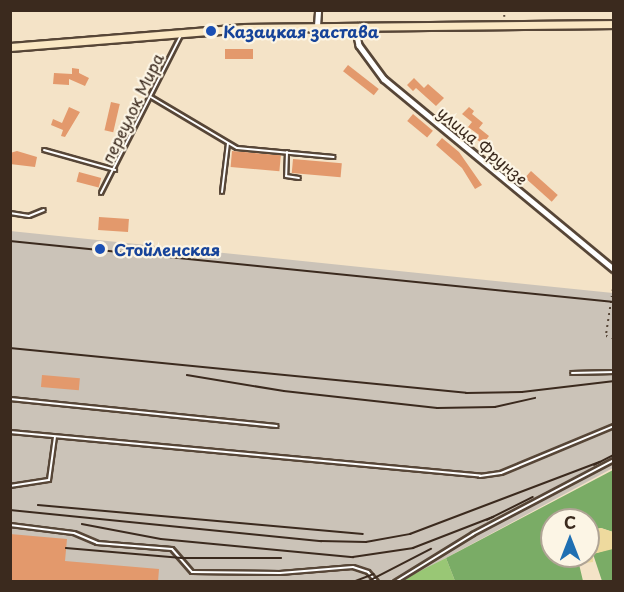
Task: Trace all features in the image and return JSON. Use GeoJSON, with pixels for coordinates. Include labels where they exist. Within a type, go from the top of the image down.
{"type":"FeatureCollection","features":[{"type":"Feature","properties":{"kind":"main road"},"geometry":{"type":"LineString","coordinates":[[10,47],[182,32],[317,26],[614,24]]}},
{"type":"Feature","properties":{"kind":"street"},"geometry":{"type":"LineString","coordinates":[[317,26],[318,10]]}},
{"type":"Feature","properties":{"kind":"street","name":"улица Фрунзе"},"geometry":{"type":"LineString","coordinates":[[360,26],[357,35],[359,45],[384,79],[614,269]]}},
{"type":"Feature","properties":{"kind":"lane","name":"переулок Мира"},"geometry":{"type":"LineString","coordinates":[[101,193],[115,170],[182,32]]}},
{"type":"Feature","properties":{"kind":"lane"},"geometry":{"type":"LineString","coordinates":[[151,97],[237,148],[334,157]]}},
{"type":"Feature","properties":{"kind":"lane"},"geometry":{"type":"LineString","coordinates":[[222,192],[228,143]]}},
{"type":"Feature","properties":{"kind":"lane"},"geometry":{"type":"LineString","coordinates":[[44,150],[115,170]]}},
{"type":"Feature","properties":{"kind":"lane"},"geometry":{"type":"LineString","coordinates":[[287,152],[286,176],[300,178]]}},
{"type":"Feature","properties":{"kind":"lane"},"geometry":{"type":"LineString","coordinates":[[10,213],[29,216],[44,210]]}},
{"type":"Feature","properties":{"kind":"lane"},"geometry":{"type":"LineString","coordinates":[[572,373],[614,372]]}},
{"type":"Feature","properties":{"kind":"lane"},"geometry":{"type":"LineString","coordinates":[[10,399],[277,426]]}},
{"type":"Feature","properties":{"kind":"lane"},"geometry":{"type":"LineString","coordinates":[[10,432],[480,476],[501,472],[614,426]]}},
{"type":"Feature","properties":{"kind":"lane"},"geometry":{"type":"LineString","coordinates":[[10,486],[50,480],[55,437]]}},
{"type":"Feature","properties":{"kind":"lane"},"geometry":{"type":"LineString","coordinates":[[395,582],[473,534],[614,460]]}},
{"type":"Feature","properties":{"kind":"lane"},"geometry":{"type":"LineString","coordinates":[[10,525],[74,533],[97,543],[172,549],[192,572],[280,573],[353,567],[368,572],[377,582]]}},
{"type":"Feature","properties":{"kind":"path"},"geometry":{"type":"LineString","coordinates":[[504,10],[504,24]]}},
{"type":"Feature","properties":{"kind":"path"},"geometry":{"type":"LineString","coordinates":[[614,284],[606,336],[614,338]]}},
{"type":"Feature","properties":{"kind":"shaded area"},"geometry":{"type":"Polygon","coordinates":[[[10,231],[613,293],[613,468],[403,581],[11,581],[10,231]]]}},
{"type":"Feature","properties":{"kind":"green space"},"geometry":{"type":"Polygon","coordinates":[[[613,470],[613,532],[600,528],[600,508],[541,508],[613,470]]]}},
{"type":"Feature","properties":{"kind":"green space"},"geometry":{"type":"Polygon","coordinates":[[[540,508],[540,568],[580,568],[583,581],[455,581],[446,558],[540,508]]]}},
{"type":"Feature","properties":{"kind":"green space"},"geometry":{"type":"Polygon","coordinates":[[[613,548],[613,581],[602,581],[598,568],[600,568],[600,552],[613,548]]]}},
{"type":"Feature","properties":{"kind":"green space"},"geometry":{"type":"Polygon","coordinates":[[[446,558],[455,581],[400,581],[446,558]]]}},
{"type":"Feature","properties":{"kind":"sand"},"geometry":{"type":"Polygon","coordinates":[[[600,528],[613,532],[613,549],[600,552],[600,528]]]}},
{"type":"Feature","properties":{"kind":"building"},"geometry":{"type":"Polygon","coordinates":[[[225,49],[253,49],[253,59],[225,59],[225,49]]]}},
{"type":"Feature","properties":{"kind":"building"},"geometry":{"type":"Polygon","coordinates":[[[348,65],[379,89],[374,95],[343,71],[348,65]]]}},
{"type":"Feature","properties":{"kind":"building"},"geometry":{"type":"Polygon","coordinates":[[[72,68],[79,69],[79,73],[89,78],[85,86],[69,79],[69,85],[53,84],[54,73],[72,74],[72,68]]]}},
{"type":"Feature","properties":{"kind":"building"},"geometry":{"type":"Polygon","coordinates":[[[414,78],[424,88],[428,84],[444,98],[436,106],[416,88],[413,91],[407,85],[414,78]]]}},
{"type":"Feature","properties":{"kind":"building"},"geometry":{"type":"Polygon","coordinates":[[[111,102],[120,104],[113,132],[104,130],[111,102]]]}},
{"type":"Feature","properties":{"kind":"building"},"geometry":{"type":"Polygon","coordinates":[[[69,107],[80,112],[65,137],[61,136],[63,130],[51,125],[53,119],[62,123],[69,107]]]}},
{"type":"Feature","properties":{"kind":"building"},"geometry":{"type":"Polygon","coordinates":[[[469,107],[474,111],[472,114],[483,123],[479,128],[489,136],[483,144],[476,139],[479,135],[468,127],[472,122],[462,114],[469,107]]]}},
{"type":"Feature","properties":{"kind":"building"},"geometry":{"type":"Polygon","coordinates":[[[413,114],[433,131],[427,138],[407,121],[413,114]]]}},
{"type":"Feature","properties":{"kind":"building"},"geometry":{"type":"Polygon","coordinates":[[[442,138],[459,152],[482,185],[475,189],[462,168],[436,145],[442,138]]]}},
{"type":"Feature","properties":{"kind":"building"},"geometry":{"type":"Polygon","coordinates":[[[17,151],[37,157],[35,167],[10,164],[10,153],[17,151]]]}},
{"type":"Feature","properties":{"kind":"building"},"geometry":{"type":"Polygon","coordinates":[[[232,151],[281,155],[279,171],[231,167],[232,151]]]}},
{"type":"Feature","properties":{"kind":"building"},"geometry":{"type":"Polygon","coordinates":[[[293,159],[342,163],[341,177],[292,173],[293,159]]]}},
{"type":"Feature","properties":{"kind":"building"},"geometry":{"type":"Polygon","coordinates":[[[531,171],[558,195],[552,202],[525,178],[531,171]]]}},
{"type":"Feature","properties":{"kind":"building"},"geometry":{"type":"Polygon","coordinates":[[[79,172],[101,178],[99,188],[76,182],[79,172]]]}},
{"type":"Feature","properties":{"kind":"building"},"geometry":{"type":"Polygon","coordinates":[[[99,217],[129,219],[128,232],[98,230],[99,217]]]}},
{"type":"Feature","properties":{"kind":"building"},"geometry":{"type":"Polygon","coordinates":[[[42,375],[80,378],[79,390],[41,387],[42,375]]]}},
{"type":"Feature","properties":{"kind":"building"},"geometry":{"type":"Polygon","coordinates":[[[10,534],[67,539],[65,561],[159,569],[158,582],[10,582],[10,534]]]}},
{"type":"Feature","properties":{"kind":"railway"},"geometry":{"type":"LineString","coordinates":[[10,241],[614,302]]}},
{"type":"Feature","properties":{"kind":"railway"},"geometry":{"type":"LineString","coordinates":[[10,348],[466,393],[522,392],[614,381]]}},
{"type":"Feature","properties":{"kind":"railway"},"geometry":{"type":"LineString","coordinates":[[187,375],[284,391],[437,408],[495,407],[535,398]]}},
{"type":"Feature","properties":{"kind":"railway"},"geometry":{"type":"LineString","coordinates":[[594,465],[614,455]]}},
{"type":"Feature","properties":{"kind":"railway"},"geometry":{"type":"LineString","coordinates":[[10,510],[321,541],[366,542],[410,534],[600,462]]}},
{"type":"Feature","properties":{"kind":"railway"},"geometry":{"type":"LineString","coordinates":[[487,520],[533,497]]}},
{"type":"Feature","properties":{"kind":"railway"},"geometry":{"type":"LineString","coordinates":[[38,505],[363,534]]}},
{"type":"Feature","properties":{"kind":"railway"},"geometry":{"type":"LineString","coordinates":[[82,524],[161,539],[353,557],[413,548],[493,517]]}},
{"type":"Feature","properties":{"kind":"railway"},"geometry":{"type":"LineString","coordinates":[[66,548],[182,558],[281,558]]}},
{"type":"Feature","properties":{"kind":"railway"},"geometry":{"type":"LineString","coordinates":[[367,582],[431,549]]}},
{"type":"Feature","properties":{"kind":"railway"},"geometry":{"type":"LineString","coordinates":[[353,582],[374,574]]}},
{"type":"Feature","properties":{"kind":"place","name":"Казацкая застава"},"geometry":{"type":"Point","coordinates":[211,31]}},
{"type":"Feature","properties":{"kind":"place","name":"Стойленская"},"geometry":{"type":"Point","coordinates":[100,249]}}]}
